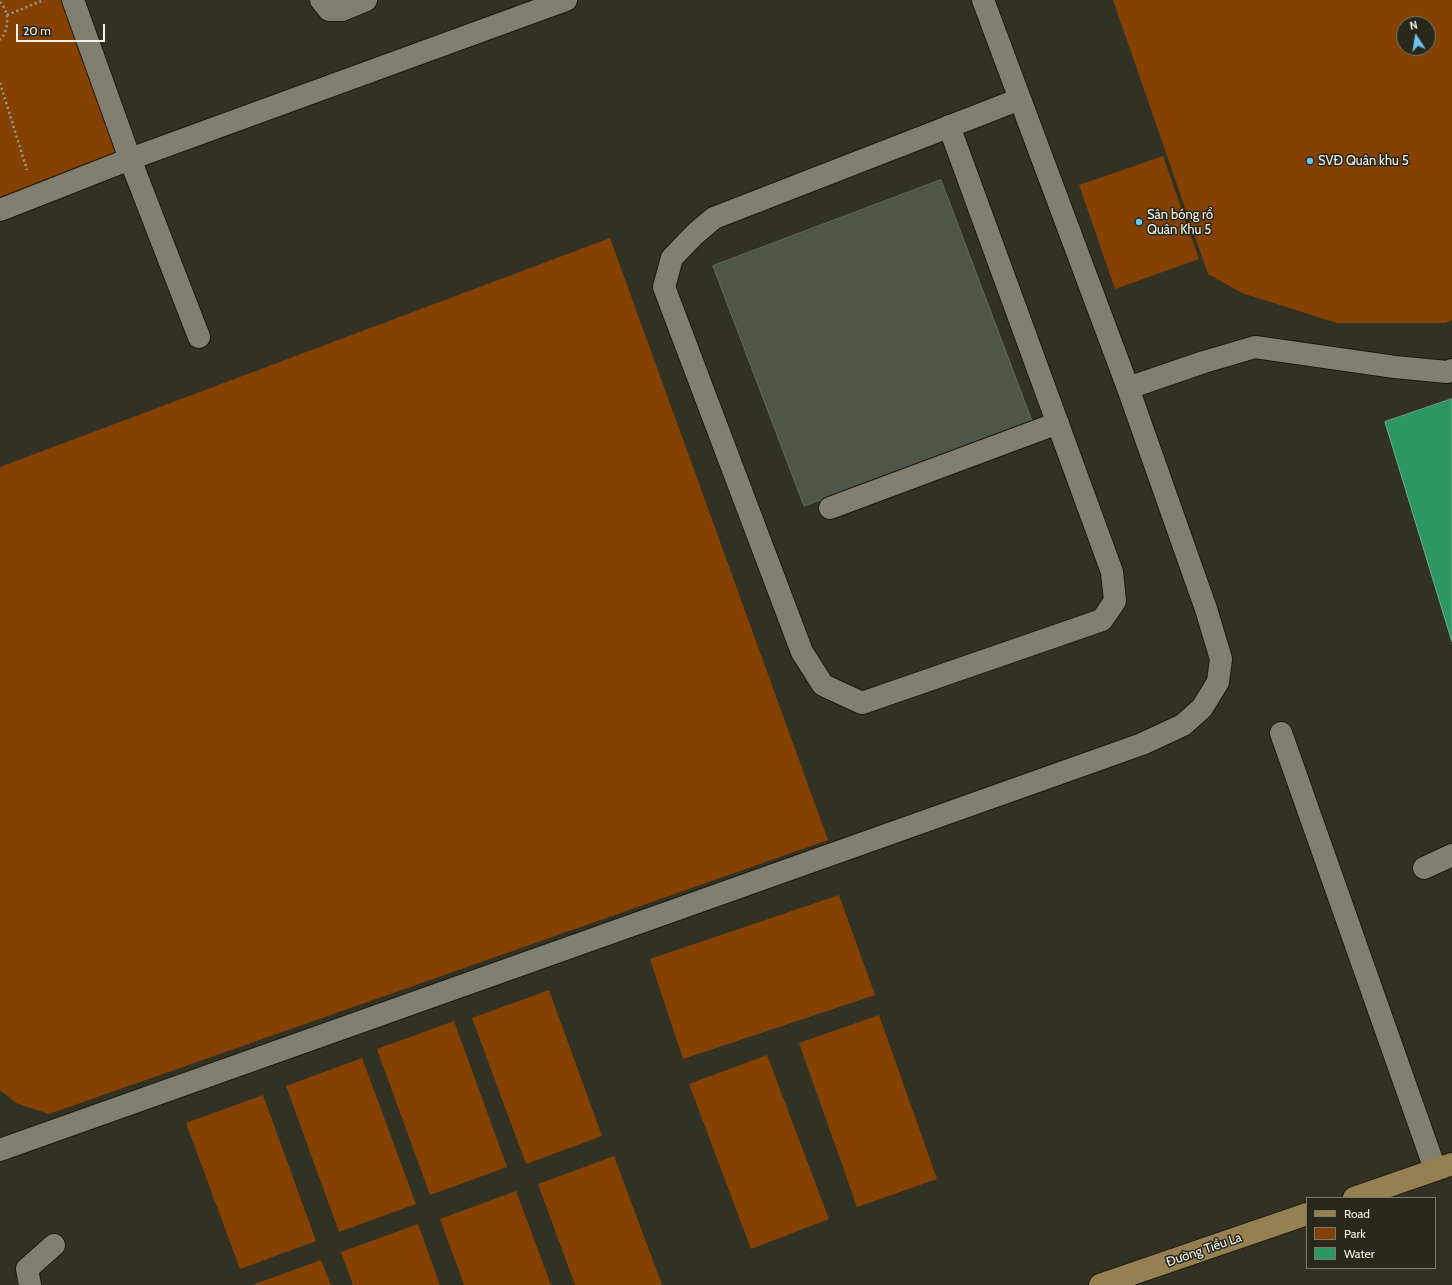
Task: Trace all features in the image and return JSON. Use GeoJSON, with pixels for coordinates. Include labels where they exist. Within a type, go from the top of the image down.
{"type":"FeatureCollection","features":[{"type":"Feature","properties":{"kind":"main road"},"geometry":{"type":"LineString","coordinates":[[1357,1197],[1444,1166]]}},
{"type":"Feature","properties":{"kind":"main road","name":"Đường Tiểu La"},"geometry":{"type":"LineString","coordinates":[[1100,1285],[1306,1214]]}},
{"type":"Feature","properties":{"kind":"street"},"geometry":{"type":"LineString","coordinates":[[73,0],[130,159],[200,336]]}},
{"type":"Feature","properties":{"kind":"street"},"geometry":{"type":"LineString","coordinates":[[321,0],[329,10],[342,10],[366,0]]}},
{"type":"Feature","properties":{"kind":"street"},"geometry":{"type":"LineString","coordinates":[[0,210],[130,159],[566,0]]}},
{"type":"Feature","properties":{"kind":"street"},"geometry":{"type":"LineString","coordinates":[[2,1147],[1142,744],[1183,725],[1202,708],[1218,682],[1221,659],[1206,609],[1128,388],[983,0]]}},
{"type":"Feature","properties":{"kind":"street"},"geometry":{"type":"LineString","coordinates":[[950,126],[1112,572],[1115,601],[1102,620],[862,704],[823,685],[802,652],[664,287],[672,258],[695,234],[714,218],[950,126],[1020,99]]}},
{"type":"Feature","properties":{"kind":"street"},"geometry":{"type":"LineString","coordinates":[[1128,388],[1204,362],[1255,347],[1395,367],[1447,372],[1452,370]]}},
{"type":"Feature","properties":{"kind":"street"},"geometry":{"type":"LineString","coordinates":[[830,508],[1058,423]]}},
{"type":"Feature","properties":{"kind":"street"},"geometry":{"type":"LineString","coordinates":[[1281,733],[1444,1166]]}},
{"type":"Feature","properties":{"kind":"street"},"geometry":{"type":"LineString","coordinates":[[1424,868],[1452,855]]}},
{"type":"Feature","properties":{"kind":"street"},"geometry":{"type":"LineString","coordinates":[[30,1285],[27,1269],[54,1245]]}},
{"type":"Feature","properties":{"kind":"path"},"geometry":{"type":"LineString","coordinates":[[7,15],[44,0]]}},
{"type":"Feature","properties":{"kind":"path"},"geometry":{"type":"LineString","coordinates":[[0,2],[7,15],[7,26],[4,35],[0,40]]}},
{"type":"Feature","properties":{"kind":"path"},"geometry":{"type":"LineString","coordinates":[[0,83],[35,196]]}},
{"type":"Feature","properties":{"kind":"green space"},"geometry":{"type":"Polygon","coordinates":[[[0,0],[73,0],[130,159],[0,210],[0,0]]]}},
{"type":"Feature","properties":{"kind":"green space","name":"SVĐ Quân khu 5"},"geometry":{"type":"Polygon","coordinates":[[[1113,0],[1452,0],[1452,320],[1445,323],[1337,323],[1242,293],[1208,274],[1113,0]]]}},
{"type":"Feature","properties":{"kind":"green space","name":"Sân bóng rổ Quân Khu 5"},"geometry":{"type":"Polygon","coordinates":[[[1163,156],[1199,259],[1115,289],[1079,185],[1163,156]]]}},
{"type":"Feature","properties":{"kind":"green space"},"geometry":{"type":"Polygon","coordinates":[[[610,238],[828,840],[49,1114],[16,1103],[0,1090],[0,467],[610,238]]]}},
{"type":"Feature","properties":{"kind":"green space"},"geometry":{"type":"Polygon","coordinates":[[[839,895],[875,995],[683,1059],[650,959],[839,895]]]}},
{"type":"Feature","properties":{"kind":"green space"},"geometry":{"type":"Polygon","coordinates":[[[549,990],[602,1136],[526,1164],[472,1018],[549,990]]]}},
{"type":"Feature","properties":{"kind":"green space"},"geometry":{"type":"Polygon","coordinates":[[[879,1015],[937,1179],[857,1207],[799,1043],[879,1015]]]}},
{"type":"Feature","properties":{"kind":"green space"},"geometry":{"type":"Polygon","coordinates":[[[454,1021],[507,1167],[430,1195],[377,1049],[454,1021]]]}},
{"type":"Feature","properties":{"kind":"green space"},"geometry":{"type":"Polygon","coordinates":[[[767,1055],[829,1219],[751,1249],[689,1084],[767,1055]]]}},
{"type":"Feature","properties":{"kind":"green space"},"geometry":{"type":"Polygon","coordinates":[[[362,1058],[416,1204],[339,1232],[286,1086],[362,1058]]]}},
{"type":"Feature","properties":{"kind":"green space"},"geometry":{"type":"Polygon","coordinates":[[[263,1095],[316,1241],[240,1269],[186,1123],[263,1095]]]}},
{"type":"Feature","properties":{"kind":"green space"},"geometry":{"type":"Polygon","coordinates":[[[614,1156],[662,1285],[575,1285],[538,1184],[614,1156]]]}},
{"type":"Feature","properties":{"kind":"green space"},"geometry":{"type":"Polygon","coordinates":[[[516,1191],[551,1285],[464,1285],[440,1219],[516,1191]]]}},
{"type":"Feature","properties":{"kind":"green space"},"geometry":{"type":"Polygon","coordinates":[[[418,1224],[440,1285],[353,1285],[341,1252],[418,1224]]]}},
{"type":"Feature","properties":{"kind":"green space"},"geometry":{"type":"Polygon","coordinates":[[[321,1260],[331,1285],[252,1285],[321,1260]]]}},
{"type":"Feature","properties":{"kind":"water"},"geometry":{"type":"Polygon","coordinates":[[[1452,399],[1452,642],[1385,422],[1452,399]]]}},
{"type":"Feature","properties":{"kind":"building"},"geometry":{"type":"Polygon","coordinates":[[[941,180],[1032,421],[804,506],[713,266],[941,180]]]}},
{"type":"Feature","properties":{"kind":"place","name":"SVĐ Quân khu 5"},"geometry":{"type":"Point","coordinates":[1310,161]}},
{"type":"Feature","properties":{"kind":"place","name":"Sân bóng rổ Quân Khu 5"},"geometry":{"type":"Point","coordinates":[1139,222]}}]}
